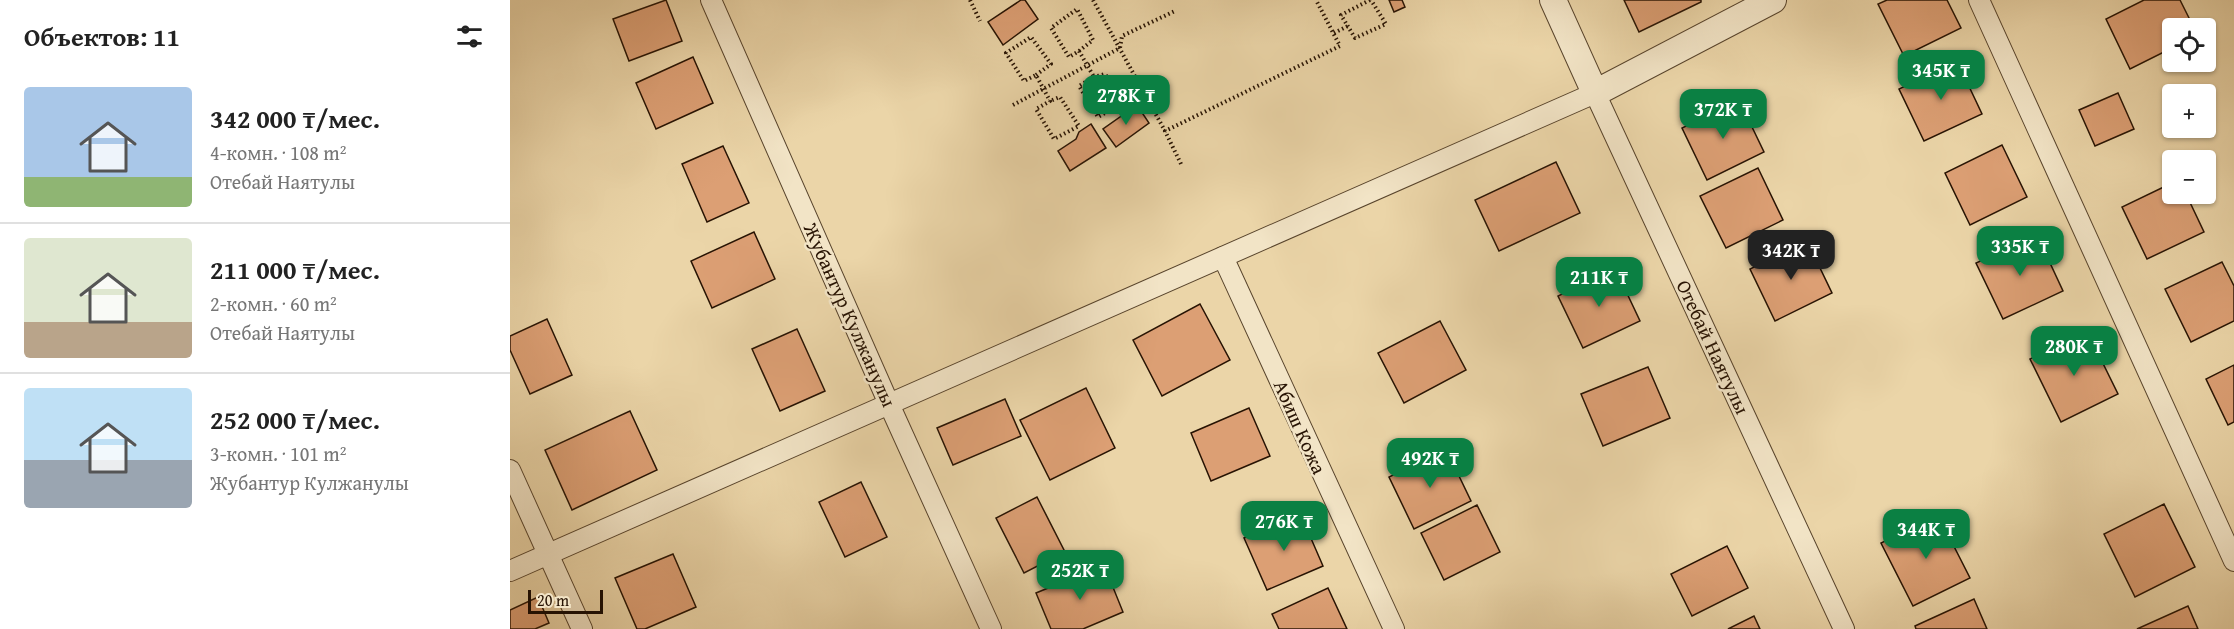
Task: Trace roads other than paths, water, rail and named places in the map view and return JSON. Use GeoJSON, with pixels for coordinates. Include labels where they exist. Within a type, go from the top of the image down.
{"type":"FeatureCollection","features":[{"type":"Feature","properties":{"kind":"street","name":"Жубантур Кулжанулы"},"geometry":{"type":"LineString","coordinates":[[711,0],[991,629]]}},
{"type":"Feature","properties":{"kind":"street","name":"Отебай Наятулы"},"geometry":{"type":"LineString","coordinates":[[1553,0],[1844,629]]}},
{"type":"Feature","properties":{"kind":"street"},"geometry":{"type":"LineString","coordinates":[[510,571],[1595,93],[1773,0]]}},
{"type":"Feature","properties":{"kind":"street"},"geometry":{"type":"LineString","coordinates":[[1979,0],[2234,561]]}},
{"type":"Feature","properties":{"kind":"street","name":"Абиш Кожа"},"geometry":{"type":"LineString","coordinates":[[1223,257],[1394,629]]}},
{"type":"Feature","properties":{"kind":"street"},"geometry":{"type":"LineString","coordinates":[[510,470],[582,629]]}}]}
